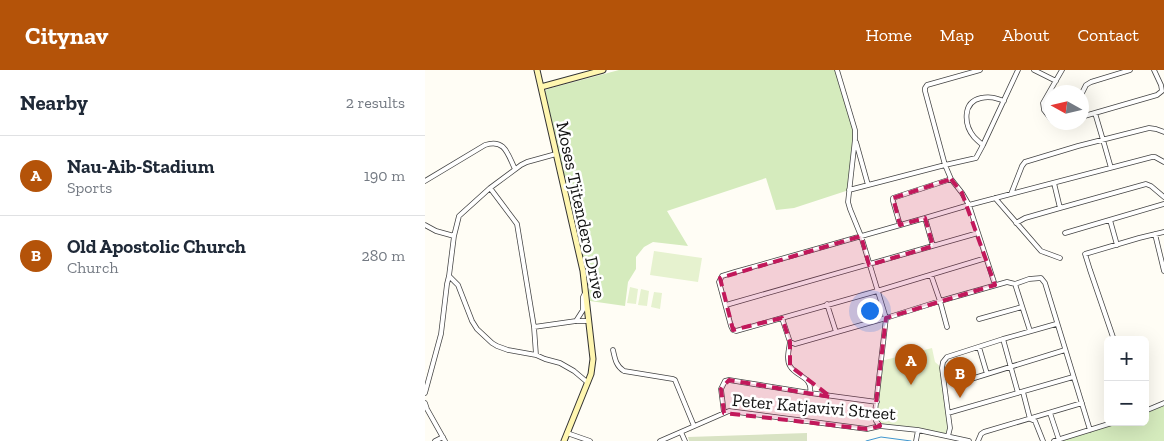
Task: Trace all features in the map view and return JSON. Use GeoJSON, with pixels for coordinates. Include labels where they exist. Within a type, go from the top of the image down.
{"type":"FeatureCollection","features":[{"type":"Feature","properties":{"kind":"street","name":"Moses Tjitendero Drive"},"geometry":{"type":"LineString","coordinates":[[537,70],[583,271],[593,359],[591,374],[564,441]]}},
{"type":"Feature","properties":{"kind":"street"},"geometry":{"type":"LineString","coordinates":[[541,87],[603,70]]}},
{"type":"Feature","properties":{"kind":"street"},"geometry":{"type":"LineString","coordinates":[[837,70],[855,130],[848,202],[861,236],[886,318],[875,412],[876,421],[881,426]]}},
{"type":"Feature","properties":{"kind":"street"},"geometry":{"type":"LineString","coordinates":[[980,70],[934,82],[927,85],[925,91],[945,165],[951,179],[969,205],[995,286]]}},
{"type":"Feature","properties":{"kind":"street"},"geometry":{"type":"LineString","coordinates":[[849,190],[976,158],[1018,70]]}},
{"type":"Feature","properties":{"kind":"street"},"geometry":{"type":"LineString","coordinates":[[1034,70],[1056,81]]}},
{"type":"Feature","properties":{"kind":"street"},"geometry":{"type":"LineString","coordinates":[[1054,85],[1063,70]]}},
{"type":"Feature","properties":{"kind":"street"},"geometry":{"type":"LineString","coordinates":[[1087,85],[1091,82],[1130,70]]}},
{"type":"Feature","properties":{"kind":"street"},"geometry":{"type":"LineString","coordinates":[[1089,115],[1157,95],[1161,91],[1161,85],[1154,70]]}},
{"type":"Feature","properties":{"kind":"street"},"geometry":{"type":"LineString","coordinates":[[983,145],[973,136],[966,120],[969,104],[976,99],[987,97],[996,98],[1004,102]]}},
{"type":"Feature","properties":{"kind":"street"},"geometry":{"type":"LineString","coordinates":[[1095,113],[1111,168]]}},
{"type":"Feature","properties":{"kind":"street"},"geometry":{"type":"LineString","coordinates":[[1011,194],[1025,162],[1149,128],[1164,132]]}},
{"type":"Feature","properties":{"kind":"street"},"geometry":{"type":"LineString","coordinates":[[855,139],[869,185]]}},
{"type":"Feature","properties":{"kind":"street"},"geometry":{"type":"LineString","coordinates":[[425,181],[485,145],[493,143],[503,146],[515,169]]}},
{"type":"Feature","properties":{"kind":"street"},"geometry":{"type":"LineString","coordinates":[[425,393],[441,334],[454,236],[459,216],[490,188],[515,169],[527,162],[556,154]]}},
{"type":"Feature","properties":{"kind":"street"},"geometry":{"type":"LineString","coordinates":[[986,258],[931,276],[736,331],[731,326],[719,282],[721,276],[969,205],[1152,157],[1164,162]]}},
{"type":"Feature","properties":{"kind":"street"},"geometry":{"type":"LineString","coordinates":[[900,225],[893,198],[951,179]]}},
{"type":"Feature","properties":{"kind":"street"},"geometry":{"type":"LineString","coordinates":[[1054,183],[1060,208]]}},
{"type":"Feature","properties":{"kind":"street"},"geometry":{"type":"LineString","coordinates":[[1016,223],[1025,218],[1146,184],[1164,197]]}},
{"type":"Feature","properties":{"kind":"street"},"geometry":{"type":"LineString","coordinates":[[490,188],[517,224],[535,327],[536,355]]}},
{"type":"Feature","properties":{"kind":"street"},"geometry":{"type":"LineString","coordinates":[[995,198],[1041,251],[1060,258]]}},
{"type":"Feature","properties":{"kind":"street"},"geometry":{"type":"LineString","coordinates":[[1065,233],[1164,204]]}},
{"type":"Feature","properties":{"kind":"street"},"geometry":{"type":"LineString","coordinates":[[925,218],[933,246]]}},
{"type":"Feature","properties":{"kind":"street"},"geometry":{"type":"LineString","coordinates":[[1110,220],[1117,245]]}},
{"type":"Feature","properties":{"kind":"street"},"geometry":{"type":"LineString","coordinates":[[425,225],[436,231],[454,236]]}},
{"type":"Feature","properties":{"kind":"street"},"geometry":{"type":"LineString","coordinates":[[1112,336],[1085,254],[1164,232]]}},
{"type":"Feature","properties":{"kind":"street"},"geometry":{"type":"LineString","coordinates":[[726,305],[978,233]]}},
{"type":"Feature","properties":{"kind":"street"},"geometry":{"type":"LineString","coordinates":[[1155,234],[1164,271]]}},
{"type":"Feature","properties":{"kind":"street"},"geometry":{"type":"LineString","coordinates":[[449,276],[458,285],[472,321],[486,338],[497,346],[508,350],[536,355],[560,363],[574,371],[587,382]]}},
{"type":"Feature","properties":{"kind":"street"},"geometry":{"type":"LineString","coordinates":[[931,276],[947,327]]}},
{"type":"Feature","properties":{"kind":"street"},"geometry":{"type":"LineString","coordinates":[[790,342],[795,344],[1007,282],[1015,284],[1029,279],[1041,278],[1045,283],[1090,430]]}},
{"type":"Feature","properties":{"kind":"street"},"geometry":{"type":"LineString","coordinates":[[1015,284],[1030,332]]}},
{"type":"Feature","properties":{"kind":"street"},"geometry":{"type":"LineString","coordinates":[[576,320],[583,310],[583,298],[586,290]]}},
{"type":"Feature","properties":{"kind":"street"},"geometry":{"type":"LineString","coordinates":[[827,304],[836,332]]}},
{"type":"Feature","properties":{"kind":"street"},"geometry":{"type":"LineString","coordinates":[[979,319],[1022,306]]}},
{"type":"Feature","properties":{"kind":"street"},"geometry":{"type":"LineString","coordinates":[[782,318],[790,342],[789,363],[792,369],[807,380],[811,390],[810,393]]}},
{"type":"Feature","properties":{"kind":"street"},"geometry":{"type":"LineString","coordinates":[[535,327],[576,320],[589,321]]}},
{"type":"Feature","properties":{"kind":"street"},"geometry":{"type":"LineString","coordinates":[[947,436],[950,428],[942,368],[943,362],[947,357],[1056,324]]}},
{"type":"Feature","properties":{"kind":"street"},"geometry":{"type":"LineString","coordinates":[[1003,339],[1030,419],[1035,421],[1043,441]]}},
{"type":"Feature","properties":{"kind":"street"},"geometry":{"type":"LineString","coordinates":[[979,347],[987,374]]}},
{"type":"Feature","properties":{"kind":"street"},"geometry":{"type":"LineString","coordinates":[[613,350],[620,369],[624,371],[675,380],[694,426]]}},
{"type":"Feature","properties":{"kind":"street"},"geometry":{"type":"LineString","coordinates":[[971,379],[1065,350]]}},
{"type":"Feature","properties":{"kind":"street"},"geometry":{"type":"LineString","coordinates":[[948,413],[1073,377]]}},
{"type":"Feature","properties":{"kind":"street"},"geometry":{"type":"LineString","coordinates":[[724,413],[721,389],[725,381],[729,380],[877,402]]}},
{"type":"Feature","properties":{"kind":"street"},"geometry":{"type":"LineString","coordinates":[[425,403],[444,439],[435,441]]}},
{"type":"Feature","properties":{"kind":"street"},"geometry":{"type":"LineString","coordinates":[[978,441],[984,432],[1082,403]]}},
{"type":"Feature","properties":{"kind":"street"},"geometry":{"type":"LineString","coordinates":[[1149,410],[1164,404]]}},
{"type":"Feature","properties":{"kind":"street","name":"Peter Katjavivi Street"},"geometry":{"type":"LineString","coordinates":[[661,441],[724,413],[735,412],[867,429],[881,426],[918,430],[969,441]]}},
{"type":"Feature","properties":{"kind":"street"},"geometry":{"type":"LineString","coordinates":[[1050,413],[1056,440],[1104,426]]}},
{"type":"Feature","properties":{"kind":"street"},"geometry":{"type":"LineString","coordinates":[[915,441],[918,430]]}},
{"type":"Feature","properties":{"kind":"street"},"geometry":{"type":"LineString","coordinates":[[567,432],[590,441]]}},
{"type":"Feature","properties":{"kind":"street"},"geometry":{"type":"LineString","coordinates":[[681,432],[685,441]]}},
{"type":"Feature","properties":{"kind":"highlighted area"},"geometry":{"type":"Polygon","coordinates":[[[951,179],[962,193],[995,285],[886,318],[875,412],[880,426],[867,429],[724,413],[721,389],[729,380],[831,397],[790,366],[790,342],[782,318],[733,330],[720,278],[861,236],[869,265],[933,246],[925,218],[900,225],[893,198],[951,179]]]}},
{"type":"Feature","properties":{"kind":"green space"},"geometry":{"type":"Polygon","coordinates":[[[619,70],[836,70],[855,130],[849,190],[794,208],[776,210],[766,178],[667,211],[688,246],[653,242],[644,247],[636,257],[636,269],[628,282],[625,306],[590,301],[588,279],[545,91],[619,70]]]}},
{"type":"Feature","properties":{"kind":"green space"},"geometry":{"type":"Polygon","coordinates":[[[654,251],[702,258],[698,282],[650,275],[654,251]]]}},
{"type":"Feature","properties":{"kind":"green space"},"geometry":{"type":"Polygon","coordinates":[[[630,287],[638,289],[636,304],[627,303],[630,287]]]}},
{"type":"Feature","properties":{"kind":"green space"},"geometry":{"type":"Polygon","coordinates":[[[641,289],[649,291],[647,306],[638,305],[641,289]]]}},
{"type":"Feature","properties":{"kind":"green space"},"geometry":{"type":"Polygon","coordinates":[[[654,292],[662,293],[660,309],[651,307],[654,292]]]}},
{"type":"Feature","properties":{"kind":"green space"},"geometry":{"type":"Polygon","coordinates":[[[932,348],[935,362],[942,368],[950,428],[948,436],[877,424],[875,412],[881,361],[932,348]]]}},
{"type":"Feature","properties":{"kind":"green space"},"geometry":{"type":"Polygon","coordinates":[[[1164,403],[1164,441],[1054,441],[1104,425],[1149,426],[1149,409],[1164,403]]]}},
{"type":"Feature","properties":{"kind":"green space"},"geometry":{"type":"Polygon","coordinates":[[[807,433],[807,441],[689,441],[688,437],[807,433]]]}},
{"type":"Feature","properties":{"kind":"waterway"},"geometry":{"type":"LineString","coordinates":[[866,441],[881,437],[911,441]]}},
{"type":"Feature","properties":{"kind":"place","name":"Nau-Aib-Stadium"},"geometry":{"type":"Point","coordinates":[911,385]}},
{"type":"Feature","properties":{"kind":"place","name":"Old Apostolic Church"},"geometry":{"type":"Point","coordinates":[960,398]}}]}
